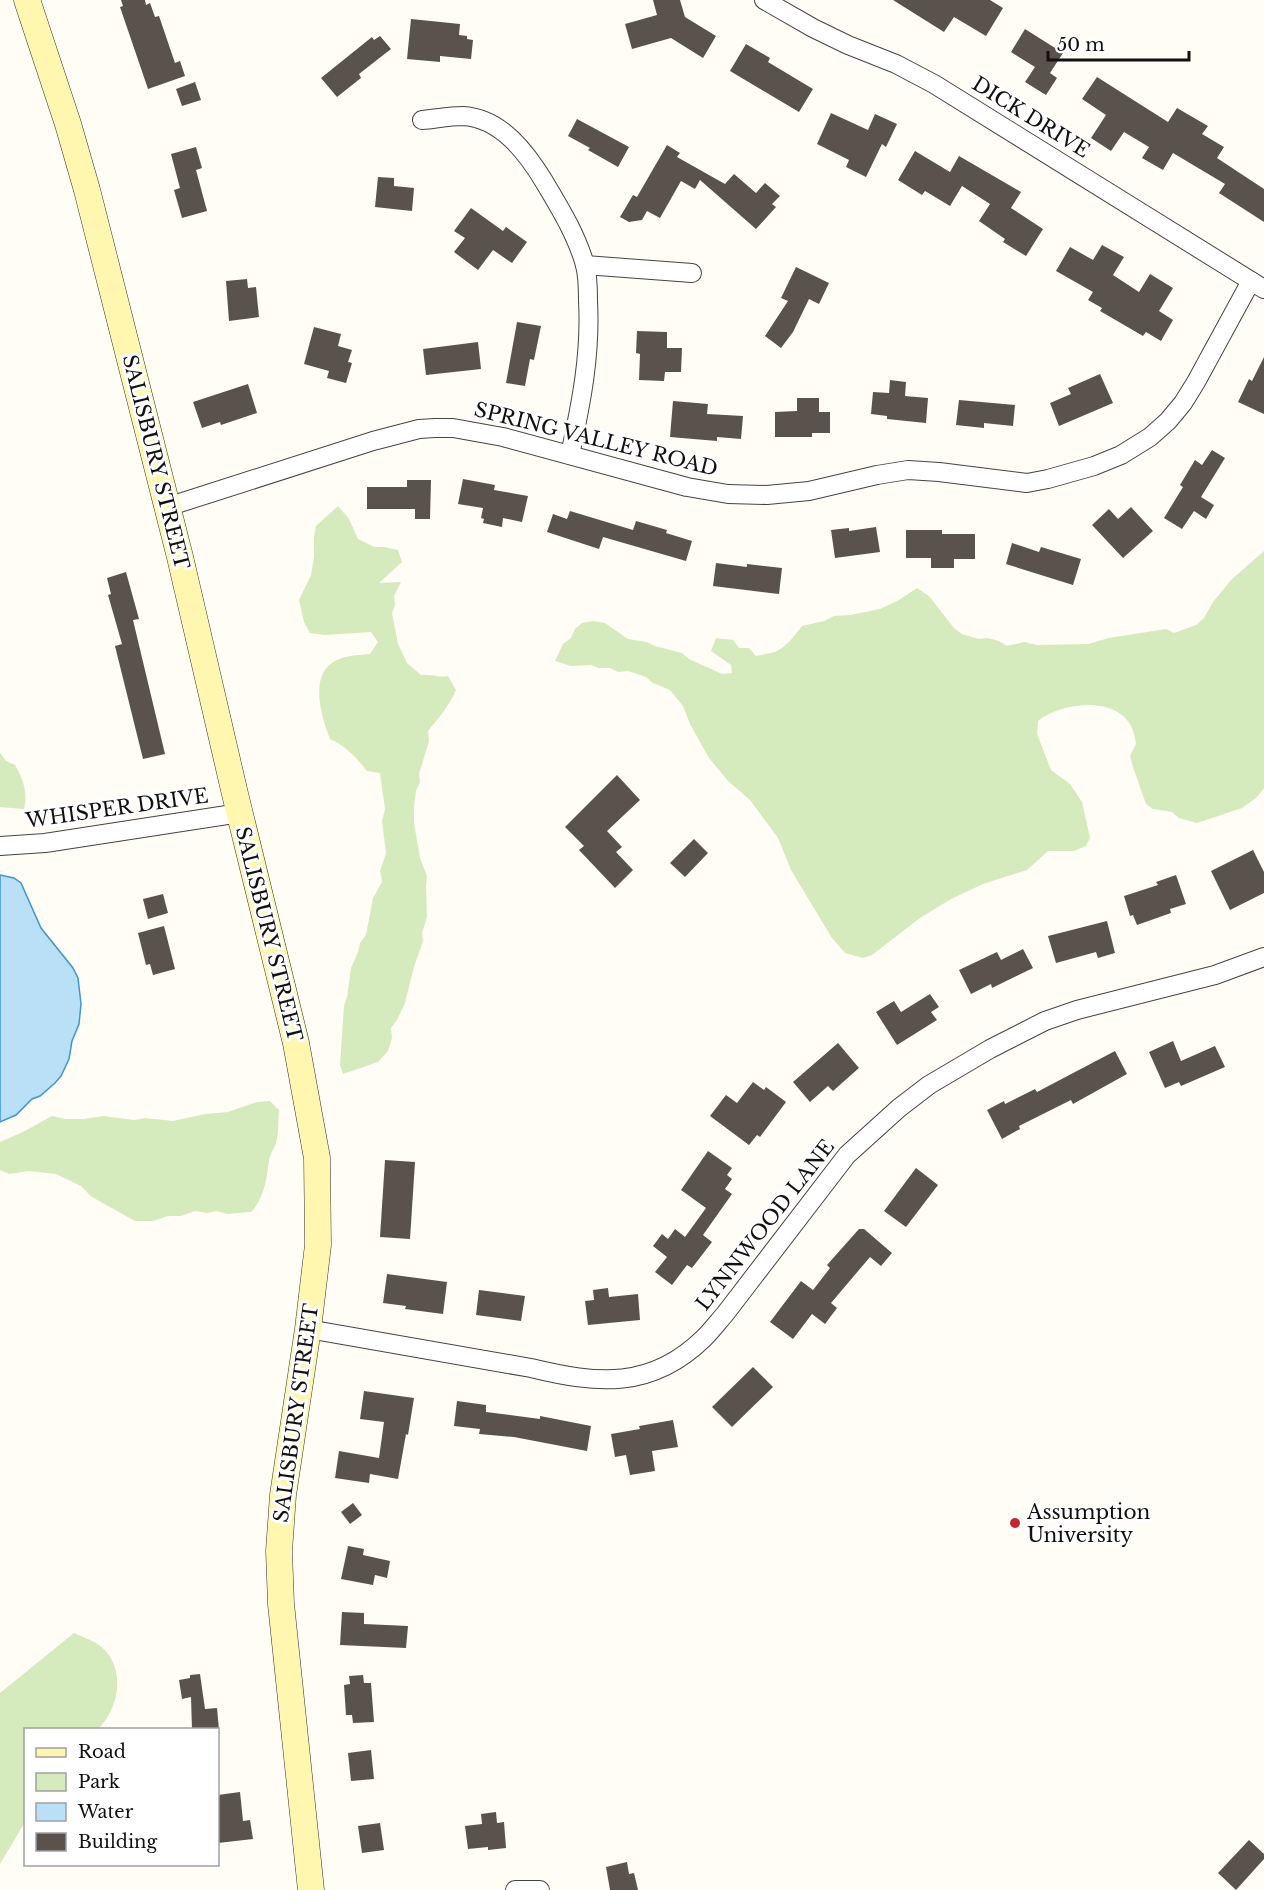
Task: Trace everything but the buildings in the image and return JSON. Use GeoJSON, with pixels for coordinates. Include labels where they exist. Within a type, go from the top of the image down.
{"type":"FeatureCollection","features":[{"type":"Feature","properties":{"kind":"main road","name":"SALISBURY STREET"},"geometry":{"type":"LineString","coordinates":[[27,0],[84,179],[194,614],[296,1043],[317,1158],[318,1245],[283,1494],[279,1551],[281,1604],[311,1890]]}},
{"type":"Feature","properties":{"kind":"street","name":"DICK DRIVE"},"geometry":{"type":"LineString","coordinates":[[764,0],[813,28],[896,64],[934,84],[1258,285]]}},
{"type":"Feature","properties":{"kind":"street"},"geometry":{"type":"LineString","coordinates":[[422,120],[463,116],[493,125],[523,150],[567,222],[585,265],[589,319],[588,357],[570,455]]}},
{"type":"Feature","properties":{"kind":"street"},"geometry":{"type":"LineString","coordinates":[[585,265],[692,273]]}},
{"type":"Feature","properties":{"kind":"street","name":"SPRING VALLEY ROAD"},"geometry":{"type":"LineString","coordinates":[[167,507],[373,441],[419,429],[435,428],[503,437],[687,487],[728,494],[809,491],[908,470],[1027,483],[1048,479],[1094,466],[1121,455],[1150,437],[1168,421],[1183,403],[1258,285]]}},
{"type":"Feature","properties":{"kind":"street","name":"WHISPER DRIVE"},"geometry":{"type":"LineString","coordinates":[[0,846],[45,843],[240,813]]}},
{"type":"Feature","properties":{"kind":"street","name":"LYNNWOOD LANE"},"geometry":{"type":"LineString","coordinates":[[308,1329],[562,1375],[613,1380],[641,1376],[658,1370],[682,1356],[725,1314],[847,1155],[899,1108],[929,1085],[990,1049],[1045,1021],[1077,1010],[1215,975],[1264,957]]}},
{"type":"Feature","properties":{"kind":"street"},"geometry":{"type":"LineString","coordinates":[[515,1890],[540,1890]]}},
{"type":"Feature","properties":{"kind":"green space"},"geometry":{"type":"Polygon","coordinates":[[[338,506],[349,519],[358,539],[374,547],[398,550],[402,562],[379,583],[401,582],[394,596],[395,605],[392,613],[398,644],[407,663],[421,675],[448,676],[456,690],[448,706],[428,731],[429,741],[416,791],[414,823],[420,858],[427,876],[427,917],[422,933],[423,941],[405,1003],[391,1028],[392,1038],[388,1051],[378,1062],[343,1074],[340,1065],[344,1006],[351,968],[360,943],[366,935],[373,898],[382,882],[380,871],[386,853],[382,821],[385,809],[380,773],[367,771],[350,752],[330,739],[323,719],[319,696],[322,675],[328,666],[345,657],[370,654],[378,642],[371,632],[324,635],[310,633],[304,622],[299,600],[311,575],[316,526],[338,506]]]}},
{"type":"Feature","properties":{"kind":"green space"},"geometry":{"type":"Polygon","coordinates":[[[1264,551],[1264,788],[1257,797],[1242,808],[1197,823],[1179,818],[1172,812],[1153,809],[1146,804],[1133,767],[1130,756],[1136,744],[1135,737],[1131,726],[1123,716],[1100,706],[1073,706],[1060,710],[1038,721],[1037,734],[1051,770],[1070,784],[1082,802],[1090,838],[1086,846],[1074,851],[1048,851],[1027,870],[983,884],[951,899],[920,918],[872,955],[863,958],[845,953],[832,938],[791,870],[778,838],[750,800],[728,781],[709,758],[683,706],[670,690],[653,683],[646,677],[628,671],[618,672],[610,668],[591,665],[571,666],[555,661],[563,644],[571,638],[575,629],[582,623],[594,621],[605,623],[628,639],[647,642],[682,653],[689,659],[722,674],[732,673],[731,665],[711,651],[716,638],[733,640],[739,648],[749,648],[756,656],[775,652],[790,641],[802,626],[834,616],[880,609],[917,588],[929,596],[954,628],[962,634],[979,639],[988,638],[1007,646],[1024,642],[1037,645],[1088,644],[1109,638],[1166,629],[1174,633],[1196,625],[1204,618],[1213,602],[1231,580],[1264,551]]]}},
{"type":"Feature","properties":{"kind":"green space"},"geometry":{"type":"Polygon","coordinates":[[[0,753],[6,761],[15,765],[20,775],[25,791],[24,809],[0,807],[0,753]]]}},
{"type":"Feature","properties":{"kind":"green space"},"geometry":{"type":"Polygon","coordinates":[[[270,1101],[279,1110],[277,1139],[270,1158],[262,1195],[251,1212],[227,1214],[217,1211],[207,1213],[195,1211],[153,1221],[135,1221],[92,1197],[81,1186],[56,1174],[28,1171],[9,1174],[0,1170],[0,1142],[52,1116],[65,1119],[103,1116],[173,1121],[228,1112],[257,1102],[270,1101]]]}},
{"type":"Feature","properties":{"kind":"green space"},"geometry":{"type":"Polygon","coordinates":[[[74,1633],[96,1643],[106,1651],[113,1661],[116,1673],[116,1697],[106,1720],[99,1728],[24,1728],[24,1824],[0,1864],[0,1693],[74,1633]]]}},
{"type":"Feature","properties":{"kind":"water"},"geometry":{"type":"Polygon","coordinates":[[[0,875],[14,878],[21,883],[41,928],[73,968],[78,978],[81,1004],[79,1024],[72,1041],[69,1059],[61,1076],[16,1115],[0,1122],[0,875]]]}},
{"type":"Feature","properties":{"kind":"place","name":"Assumption University"},"geometry":{"type":"Point","coordinates":[1015,1523]}}]}
